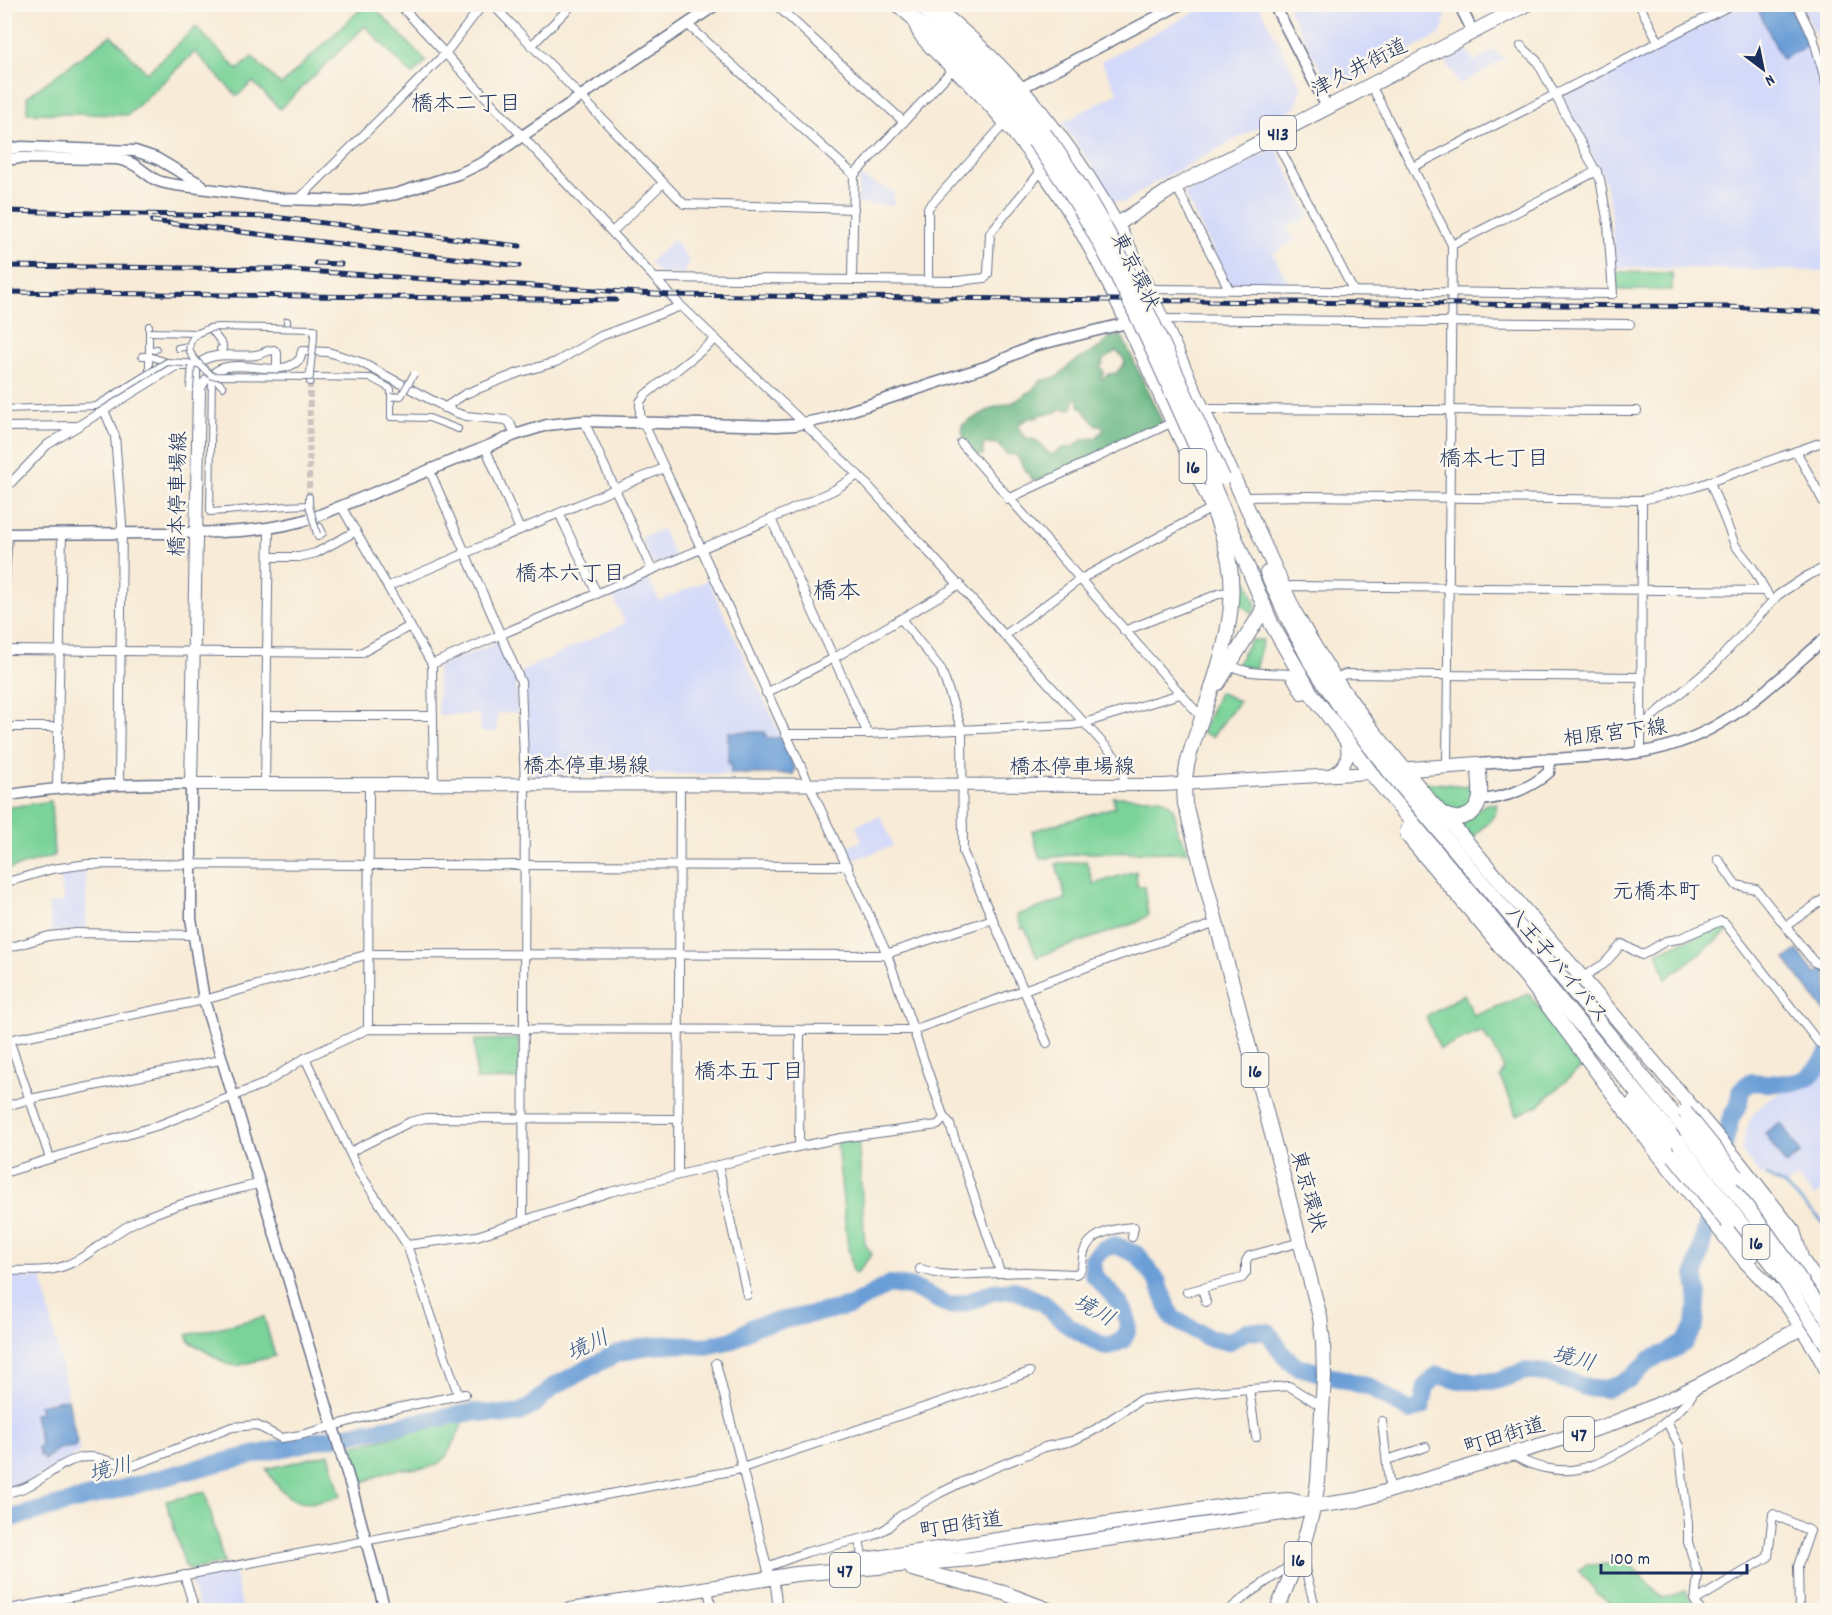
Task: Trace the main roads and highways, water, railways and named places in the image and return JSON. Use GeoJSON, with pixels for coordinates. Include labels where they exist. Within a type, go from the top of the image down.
{"type":"FeatureCollection","features":[{"type":"Feature","properties":{"kind":"main road","name":"東京環状"},"geometry":{"type":"LineString","coordinates":[[897,4],[974,72],[1039,137]]}},
{"type":"Feature","properties":{"kind":"main road","name":"東京環状"},"geometry":{"type":"LineString","coordinates":[[919,4],[993,75],[1039,137],[1083,189],[1111,238],[1218,480],[1264,605]]}},
{"type":"Feature","properties":{"kind":"main road","name":"16"},"geometry":{"type":"LineString","coordinates":[[930,4],[962,30],[1021,88],[1050,123],[1083,170],[1117,225],[1242,497],[1280,590],[1334,678],[1369,726],[1396,770],[1453,826],[1711,1128],[1792,1231],[1801,1257]]}},
{"type":"Feature","properties":{"kind":"main road","name":"津久井街道"},"geometry":{"type":"LineString","coordinates":[[1088,242],[1176,186],[1527,4]]}},
{"type":"Feature","properties":{"kind":"main road","name":"16"},"geometry":{"type":"LineString","coordinates":[[915,20],[920,33],[1005,123],[1042,170],[1088,242],[1148,367],[1219,525],[1227,556],[1231,592],[1227,630],[1207,703],[1187,761],[1183,785]]}},
{"type":"Feature","properties":{"kind":"main road"},"geometry":{"type":"LineString","coordinates":[[1148,367],[1155,368],[1173,360],[1176,353]]}},
{"type":"Feature","properties":{"kind":"main road","name":"橋本停車場線"},"geometry":{"type":"LineString","coordinates":[[202,389],[196,532],[191,784],[1124,786],[1183,785],[1371,772]]}},
{"type":"Feature","properties":{"kind":"main road","name":"東京環状"},"geometry":{"type":"LineString","coordinates":[[1218,480],[1280,590]]}},
{"type":"Feature","properties":{"kind":"main road","name":"八王子バイパス"},"geometry":{"type":"LineString","coordinates":[[1280,590],[1315,670],[1345,714],[1396,770],[1523,931],[1683,1119],[1827,1319]]}},
{"type":"Feature","properties":{"kind":"main road","name":"16"},"geometry":{"type":"LineString","coordinates":[[1207,703],[1264,605]]}},
{"type":"Feature","properties":{"kind":"main road","name":"八王子バイパス"},"geometry":{"type":"LineString","coordinates":[[1264,605],[1276,633],[1311,693],[1344,739],[1565,1005],[1604,1062],[1676,1149]]}},
{"type":"Feature","properties":{"kind":"main road"},"geometry":{"type":"LineString","coordinates":[[1328,776],[1343,767],[1347,760],[1348,747],[1344,739]]}},
{"type":"Feature","properties":{"kind":"main road"},"geometry":{"type":"LineString","coordinates":[[1371,772],[1478,764],[1480,800],[1475,812],[1463,818],[1448,817],[1437,809]]}},
{"type":"Feature","properties":{"kind":"main road","name":"東京環状"},"geometry":{"type":"LineString","coordinates":[[1183,785],[1185,804],[1320,1317],[1324,1355],[1323,1388],[1314,1506],[1297,1561],[1277,1611]]}},
{"type":"Feature","properties":{"kind":"main road","name":"16"},"geometry":{"type":"LineString","coordinates":[[1437,809],[1523,931]]}},
{"type":"Feature","properties":{"kind":"main road","name":"16"},"geometry":{"type":"LineString","coordinates":[[1412,822],[1407,832],[1408,836],[1528,979],[1639,1128],[1688,1189],[1725,1227],[1789,1307],[1827,1372]]}},
{"type":"Feature","properties":{"kind":"main road","name":"16"},"geometry":{"type":"LineString","coordinates":[[1683,1119],[1737,1176],[1801,1257],[1827,1297]]}},
{"type":"Feature","properties":{"kind":"main road","name":"16"},"geometry":{"type":"LineString","coordinates":[[1676,1149],[1725,1227]]}},
{"type":"Feature","properties":{"kind":"main road","name":"16"},"geometry":{"type":"LineString","coordinates":[[1676,1149],[1772,1263],[1827,1346]]}},
{"type":"Feature","properties":{"kind":"main road","name":"町田街道"},"geometry":{"type":"LineString","coordinates":[[956,1567],[1135,1535],[1290,1512],[1314,1506],[1347,1503],[1390,1491],[1608,1425],[1640,1413],[1690,1389],[1803,1328],[1827,1319]]}},
{"type":"Feature","properties":{"kind":"main road","name":"町田街道"},"geometry":{"type":"LineString","coordinates":[[577,1610],[708,1588],[770,1574],[796,1574],[892,1562],[973,1543],[1132,1519],[1259,1502],[1289,1500],[1314,1506]]}},
{"type":"Feature","properties":{"kind":"main road"},"geometry":{"type":"LineString","coordinates":[[1132,1519],[1135,1535]]}},
{"type":"Feature","properties":{"kind":"main road"},"geometry":{"type":"LineString","coordinates":[[956,1567],[973,1543]]}},
{"type":"Feature","properties":{"kind":"main road","name":"47"},"geometry":{"type":"LineString","coordinates":[[892,1562],[918,1556],[935,1563],[956,1567],[971,1583],[1023,1606],[1049,1611]]}},
{"type":"Feature","properties":{"kind":"main road","name":"町田街道"},"geometry":{"type":"LineString","coordinates":[[796,1574],[863,1560],[892,1562]]}},
{"type":"Feature","properties":{"kind":"main road","name":"47"},"geometry":{"type":"LineString","coordinates":[[892,1562],[956,1567]]}},
{"type":"Feature","properties":{"kind":"main road"},"geometry":{"type":"LineString","coordinates":[[956,1567],[966,1563],[963,1572],[971,1583]]}},
{"type":"Feature","properties":{"kind":"water"},"geometry":{"type":"Polygon","coordinates":[[[1756,5],[1789,5],[1809,45],[1782,59],[1756,5]]]}},
{"type":"Feature","properties":{"kind":"water"},"geometry":{"type":"Polygon","coordinates":[[[728,732],[765,732],[767,738],[782,738],[795,770],[793,774],[731,774],[731,764],[728,763],[728,732]]]}},
{"type":"Feature","properties":{"kind":"water"},"geometry":{"type":"Polygon","coordinates":[[[1797,950],[1816,974],[1827,966],[1827,1014],[1785,959],[1797,950]]]}},
{"type":"Feature","properties":{"kind":"water"},"geometry":{"type":"Polygon","coordinates":[[[1781,1123],[1801,1154],[1785,1164],[1765,1133],[1781,1123]]]}},
{"type":"Feature","properties":{"kind":"water"},"geometry":{"type":"Polygon","coordinates":[[[68,1399],[77,1443],[74,1447],[58,1449],[44,1460],[43,1455],[40,1456],[38,1447],[41,1446],[34,1414],[41,1412],[39,1405],[68,1399]]]}},
{"type":"Feature","properties":{"kind":"waterway","name":"境川"},"geometry":{"type":"LineString","coordinates":[[1721,1158],[1731,1117],[1739,1105],[1740,1092],[1749,1082],[1798,1082],[1807,1078],[1828,1055]]}},
{"type":"Feature","properties":{"kind":"waterway"},"geometry":{"type":"LineString","coordinates":[[1766,1176],[1784,1185],[1826,1225]]}},
{"type":"Feature","properties":{"kind":"waterway","name":"境川"},"geometry":{"type":"LineString","coordinates":[[4,1520],[206,1466],[319,1440],[473,1412],[506,1415],[519,1413],[531,1407],[554,1386],[616,1354],[643,1347],[671,1344],[706,1346],[733,1340],[755,1326],[851,1306],[890,1284],[914,1288],[950,1306],[969,1302],[992,1292],[1015,1290],[1043,1303],[1069,1326],[1108,1347],[1123,1340],[1128,1321],[1120,1304],[1093,1274],[1093,1259],[1103,1249],[1115,1245],[1138,1255],[1158,1282],[1172,1318],[1207,1337],[1228,1342],[1247,1331],[1268,1332],[1284,1356],[1296,1366],[1370,1387],[1410,1411],[1422,1407],[1426,1386],[1438,1375],[1460,1381],[1496,1381],[1525,1371],[1546,1373],[1585,1387],[1606,1389],[1630,1379],[1651,1359],[1684,1343],[1695,1325],[1698,1292],[1695,1274],[1712,1203]]}},
{"type":"Feature","properties":{"kind":"tunnel"},"geometry":{"type":"LineString","coordinates":[[309,497],[310,382]]}},
{"type":"Feature","properties":{"kind":"railway"},"geometry":{"type":"LineString","coordinates":[[4,211],[273,217],[520,246]]}},
{"type":"Feature","properties":{"kind":"railway"},"geometry":{"type":"LineString","coordinates":[[152,221],[519,266]]}},
{"type":"Feature","properties":{"kind":"railway"},"geometry":{"type":"LineString","coordinates":[[316,263],[341,264]]}},
{"type":"Feature","properties":{"kind":"railway"},"geometry":{"type":"LineString","coordinates":[[4,266],[276,269],[670,295],[1728,307],[1828,312]]}},
{"type":"Feature","properties":{"kind":"railway"},"geometry":{"type":"LineString","coordinates":[[4,292],[616,300]]}},
{"type":"Feature","properties":{"kind":"district","name":"橋本二丁目"},"geometry":{"type":"Point","coordinates":[466,102]}},
{"type":"Feature","properties":{"kind":"district","name":"橋本七丁目"},"geometry":{"type":"Point","coordinates":[1494,457]}},
{"type":"Feature","properties":{"kind":"district","name":"橋本六丁目"},"geometry":{"type":"Point","coordinates":[570,572]}},
{"type":"Feature","properties":{"kind":"district","name":"橋本"},"geometry":{"type":"Point","coordinates":[837,590]}},
{"type":"Feature","properties":{"kind":"district","name":"元橋本町"},"geometry":{"type":"Point","coordinates":[1656,890]}},
{"type":"Feature","properties":{"kind":"district","name":"橋本五丁目"},"geometry":{"type":"Point","coordinates":[749,1070]}}]}
